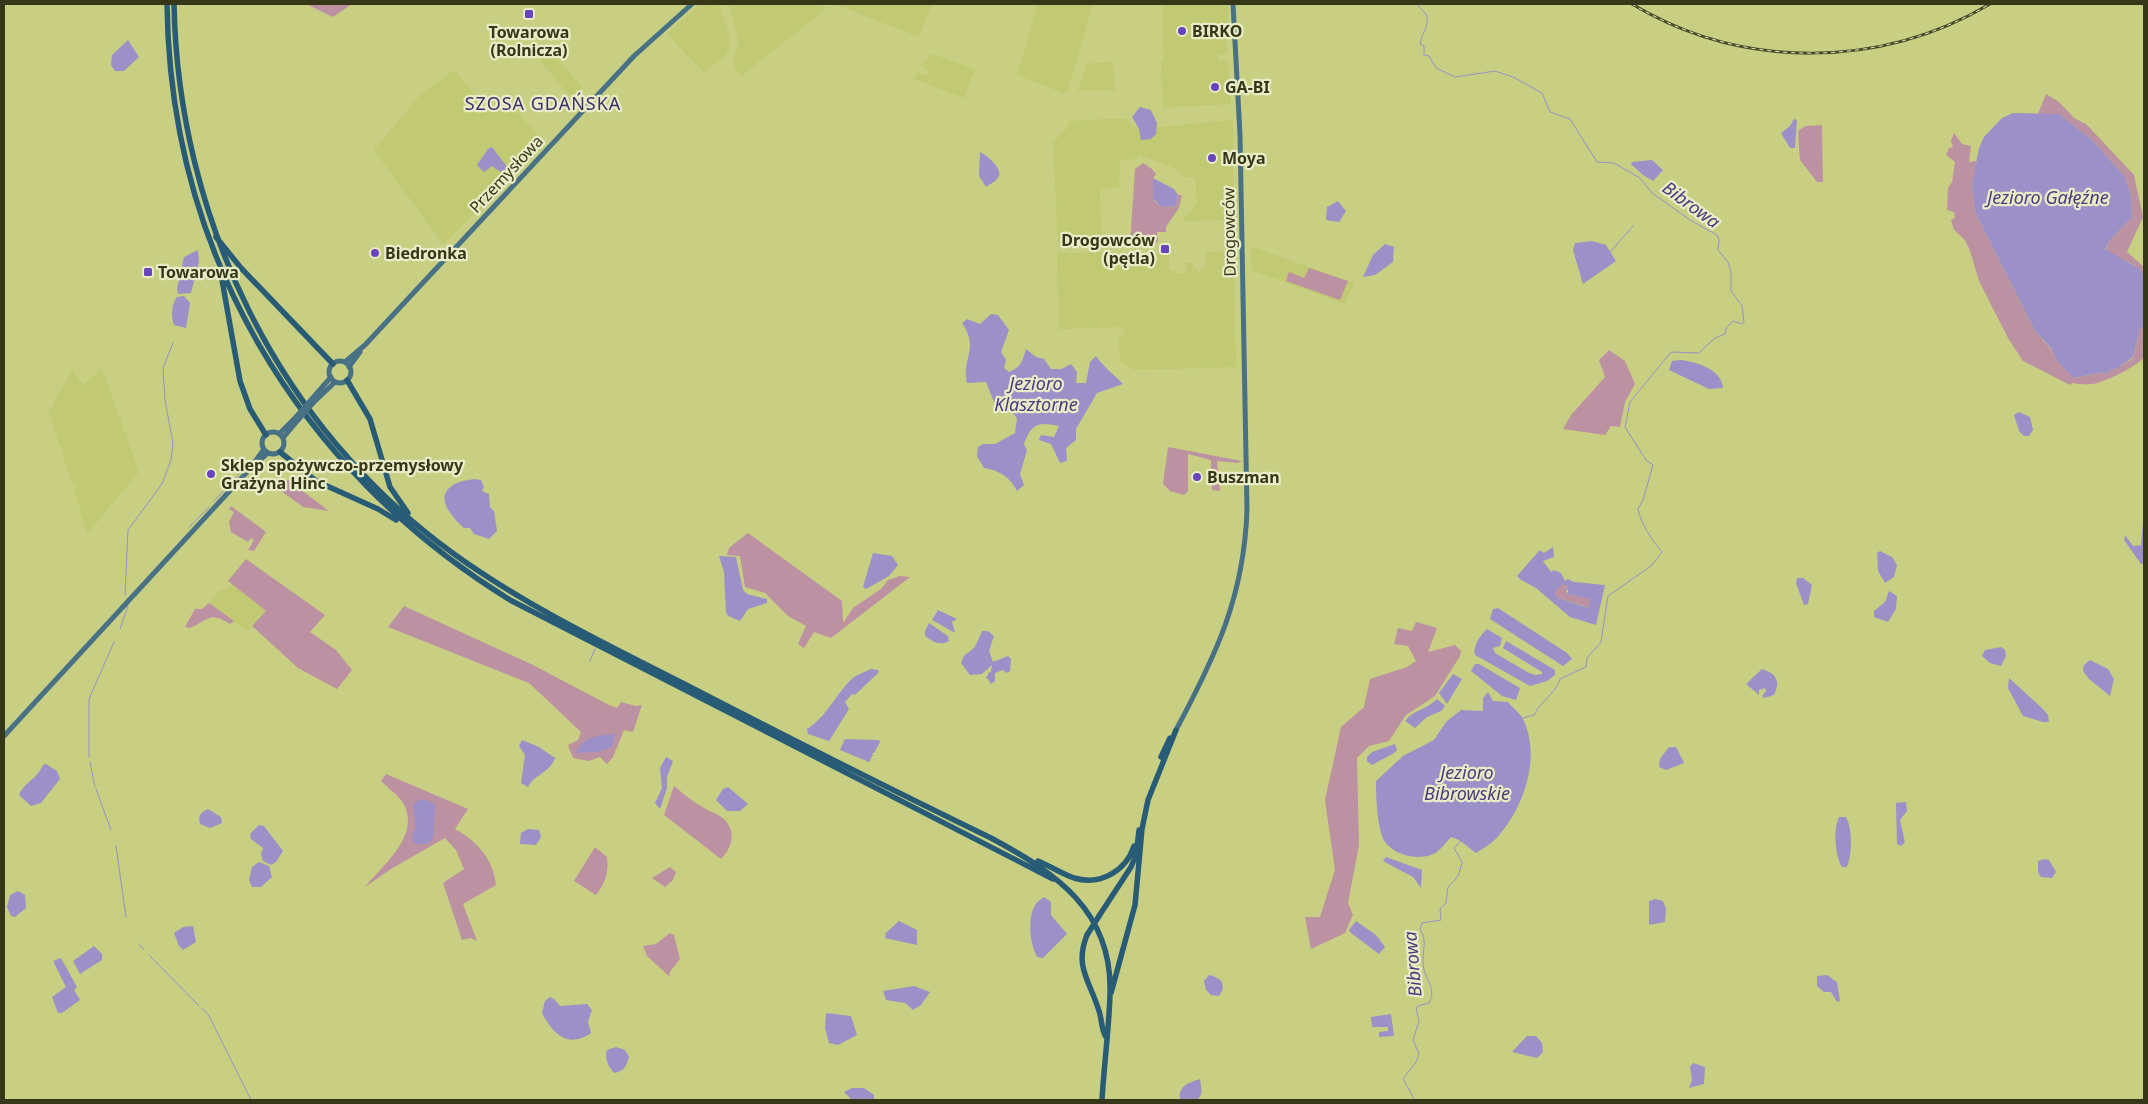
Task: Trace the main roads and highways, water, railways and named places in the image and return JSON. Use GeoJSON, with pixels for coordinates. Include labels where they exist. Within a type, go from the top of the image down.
{"type":"FeatureCollection","features":[{"type":"Feature","properties":{"kind":"main road"},"geometry":{"type":"LineString","coordinates":[[167,4],[172,81],[184,156],[204,224],[222,270],[263,353],[304,414],[364,485],[416,533]]}},
{"type":"Feature","properties":{"kind":"main road"},"geometry":{"type":"LineString","coordinates":[[174,4],[176,56],[185,124],[199,185],[216,237],[247,310],[298,394],[348,457],[419,527],[491,580],[552,616],[1067,875],[1082,880],[1093,880],[1108,876],[1119,869],[1127,860],[1137,840]]}},
{"type":"Feature","properties":{"kind":"main road","name":"Przemysłowa"},"geometry":{"type":"LineString","coordinates":[[345,362],[365,345],[634,56],[692,4]]}},
{"type":"Feature","properties":{"kind":"main road","name":"Drogowców"},"geometry":{"type":"LineString","coordinates":[[1176,730],[1221,640],[1238,586],[1246,529],[1240,135],[1233,4]]}},
{"type":"Feature","properties":{"kind":"main road"},"geometry":{"type":"LineString","coordinates":[[216,237],[241,268],[333,364]]}},
{"type":"Feature","properties":{"kind":"main road"},"geometry":{"type":"LineString","coordinates":[[222,270],[240,381],[250,409],[266,435]]}},
{"type":"Feature","properties":{"kind":"main road","name":"Przemysłowa"},"geometry":{"type":"LineString","coordinates":[[349,367],[365,345]]}},
{"type":"Feature","properties":{"kind":"main road"},"geometry":{"type":"LineString","coordinates":[[340,361],[345,362],[349,367],[350,375],[347,380],[341,383],[333,379],[330,369],[333,364],[340,361]]}},
{"type":"Feature","properties":{"kind":"main road"},"geometry":{"type":"LineString","coordinates":[[281,436],[333,379]]}},
{"type":"Feature","properties":{"kind":"main road"},"geometry":{"type":"LineString","coordinates":[[347,380],[370,419],[390,487],[399,502],[419,527]]}},
{"type":"Feature","properties":{"kind":"main road"},"geometry":{"type":"LineString","coordinates":[[272,433],[281,436],[284,444],[280,452],[275,454],[266,451],[262,444],[266,435],[272,433]]}},
{"type":"Feature","properties":{"kind":"main road"},"geometry":{"type":"LineString","coordinates":[[4,736],[266,451]]}},
{"type":"Feature","properties":{"kind":"main road"},"geometry":{"type":"LineString","coordinates":[[280,452],[316,481],[378,509],[416,533],[487,586],[540,617],[850,774],[1063,885]]}},
{"type":"Feature","properties":{"kind":"main road"},"geometry":{"type":"LineString","coordinates":[[1106,1038],[1100,1011],[1083,969],[1081,957],[1087,935],[1131,867],[1150,782],[1164,748],[1176,730]]}},
{"type":"Feature","properties":{"kind":"main road"},"geometry":{"type":"LineString","coordinates":[[1110,994],[1114,989],[1118,964],[1136,905],[1142,829],[1148,800],[1176,730]]}},
{"type":"Feature","properties":{"kind":"main road"},"geometry":{"type":"LineString","coordinates":[[1018,852],[1047,870],[1079,900],[1098,930],[1108,962],[1110,994],[1102,1100]]}},
{"type":"Feature","properties":{"kind":"water"},"geometry":{"type":"Polygon","coordinates":[[[128,40],[139,57],[124,71],[115,71],[111,65],[112,55],[128,40]]]}},
{"type":"Feature","properties":{"kind":"water"},"geometry":{"type":"Polygon","coordinates":[[[1140,107],[1151,110],[1157,123],[1156,134],[1151,139],[1141,140],[1139,129],[1132,117],[1140,107]]]}},
{"type":"Feature","properties":{"kind":"water","name":"Jezioro Gałęźne"},"geometry":{"type":"Polygon","coordinates":[[[2013,113],[2059,114],[2091,139],[2125,177],[2131,196],[2132,217],[2111,239],[2105,249],[2140,269],[2144,277],[2144,327],[2140,329],[2133,357],[2118,368],[2110,370],[2107,375],[2104,372],[2074,378],[2057,361],[2050,347],[2035,331],[1975,212],[1972,185],[1979,148],[1984,137],[2002,118],[2013,113]]]}},
{"type":"Feature","properties":{"kind":"water"},"geometry":{"type":"Polygon","coordinates":[[[1794,119],[1797,120],[1795,148],[1790,148],[1781,133],[1790,126],[1794,119]]]}},
{"type":"Feature","properties":{"kind":"water"},"geometry":{"type":"Polygon","coordinates":[[[492,147],[508,168],[502,173],[492,166],[484,172],[477,165],[488,149],[492,147]]]}},
{"type":"Feature","properties":{"kind":"water"},"geometry":{"type":"Polygon","coordinates":[[[980,152],[993,162],[999,173],[997,179],[986,187],[979,176],[980,152]]]}},
{"type":"Feature","properties":{"kind":"water"},"geometry":{"type":"Polygon","coordinates":[[[1652,160],[1663,170],[1653,181],[1631,164],[1632,162],[1652,160]]]}},
{"type":"Feature","properties":{"kind":"water"},"geometry":{"type":"Polygon","coordinates":[[[1153,178],[1174,189],[1178,195],[1176,206],[1161,207],[1153,199],[1153,178]]]}},
{"type":"Feature","properties":{"kind":"water"},"geometry":{"type":"Polygon","coordinates":[[[1338,201],[1346,211],[1339,222],[1326,220],[1327,207],[1338,201]]]}},
{"type":"Feature","properties":{"kind":"water"},"geometry":{"type":"Polygon","coordinates":[[[1592,241],[1606,245],[1616,261],[1583,284],[1573,250],[1575,243],[1592,241]]]}},
{"type":"Feature","properties":{"kind":"water"},"geometry":{"type":"Polygon","coordinates":[[[1385,244],[1394,247],[1393,262],[1375,275],[1363,277],[1373,255],[1385,244]]]}},
{"type":"Feature","properties":{"kind":"water"},"geometry":{"type":"Polygon","coordinates":[[[198,250],[199,262],[191,293],[178,294],[177,289],[184,257],[198,250]]]}},
{"type":"Feature","properties":{"kind":"water"},"geometry":{"type":"Polygon","coordinates":[[[184,296],[190,303],[186,328],[174,325],[172,315],[177,297],[184,296]]]}},
{"type":"Feature","properties":{"kind":"water","name":"Jezioro Klasztorne"},"geometry":{"type":"Polygon","coordinates":[[[991,314],[998,315],[1009,330],[1001,352],[1006,360],[1004,368],[1009,372],[1020,364],[1026,349],[1036,357],[1044,359],[1051,369],[1062,369],[1071,364],[1077,372],[1076,383],[1086,383],[1090,362],[1096,356],[1123,384],[1097,393],[1076,429],[1076,440],[1066,448],[1067,461],[1060,463],[1051,444],[1039,440],[1041,435],[1054,437],[1059,426],[1041,424],[1029,432],[1024,444],[1027,450],[1020,474],[1024,485],[1017,491],[1004,475],[984,468],[977,456],[978,447],[983,444],[995,444],[1015,433],[1017,419],[1011,409],[996,407],[986,382],[967,383],[966,367],[970,340],[962,323],[967,319],[980,324],[991,314]]]}},
{"type":"Feature","properties":{"kind":"water"},"geometry":{"type":"Polygon","coordinates":[[[1681,360],[1701,365],[1713,371],[1722,381],[1723,388],[1709,389],[1669,370],[1672,361],[1681,360]]]}},
{"type":"Feature","properties":{"kind":"water"},"geometry":{"type":"Polygon","coordinates":[[[2019,412],[2030,417],[2033,430],[2029,436],[2024,436],[2019,431],[2014,415],[2019,412]]]}},
{"type":"Feature","properties":{"kind":"water"},"geometry":{"type":"Polygon","coordinates":[[[481,480],[484,487],[482,491],[489,494],[490,507],[494,511],[497,531],[489,539],[474,534],[470,528],[464,528],[446,506],[445,494],[448,489],[462,481],[481,480]]]}},
{"type":"Feature","properties":{"kind":"water"},"geometry":{"type":"Polygon","coordinates":[[[2144,511],[2144,564],[2141,564],[2124,540],[2125,535],[2133,546],[2141,545],[2144,511]]]}},
{"type":"Feature","properties":{"kind":"water"},"geometry":{"type":"Polygon","coordinates":[[[1553,547],[1554,557],[1543,561],[1551,572],[1554,570],[1561,573],[1565,581],[1568,579],[1574,582],[1605,585],[1596,625],[1570,617],[1536,588],[1517,576],[1540,550],[1544,553],[1553,547]],[[1563,584],[1555,592],[1558,598],[1589,608],[1590,599],[1568,594],[1568,590],[1564,589],[1569,587],[1563,584]]]}},
{"type":"Feature","properties":{"kind":"water"},"geometry":{"type":"Polygon","coordinates":[[[1880,551],[1892,557],[1897,565],[1894,577],[1885,583],[1878,571],[1877,553],[1880,551]]]}},
{"type":"Feature","properties":{"kind":"water"},"geometry":{"type":"Polygon","coordinates":[[[873,553],[892,556],[898,565],[889,576],[866,589],[863,587],[873,553]]]}},
{"type":"Feature","properties":{"kind":"water"},"geometry":{"type":"Polygon","coordinates":[[[719,556],[736,557],[743,590],[747,594],[767,599],[767,603],[748,609],[740,621],[728,616],[726,612],[724,572],[719,556]]]}},
{"type":"Feature","properties":{"kind":"water"},"geometry":{"type":"Polygon","coordinates":[[[1797,578],[1803,578],[1812,585],[1808,604],[1804,605],[1796,583],[1797,578]]]}},
{"type":"Feature","properties":{"kind":"water"},"geometry":{"type":"Polygon","coordinates":[[[1889,591],[1897,596],[1896,609],[1888,622],[1874,617],[1874,611],[1885,602],[1889,591]]]}},
{"type":"Feature","properties":{"kind":"water"},"geometry":{"type":"Polygon","coordinates":[[[1498,608],[1567,653],[1572,659],[1563,666],[1490,619],[1493,609],[1498,608]]]}},
{"type":"Feature","properties":{"kind":"water"},"geometry":{"type":"Polygon","coordinates":[[[938,610],[957,619],[952,622],[955,633],[932,620],[938,610]]]}},
{"type":"Feature","properties":{"kind":"water"},"geometry":{"type":"Polygon","coordinates":[[[929,623],[948,636],[949,641],[937,643],[925,636],[929,623]]]}},
{"type":"Feature","properties":{"kind":"water"},"geometry":{"type":"Polygon","coordinates":[[[1487,629],[1502,638],[1500,646],[1493,648],[1495,653],[1529,673],[1535,675],[1542,674],[1542,672],[1503,648],[1506,641],[1555,670],[1555,675],[1547,681],[1530,686],[1475,655],[1476,645],[1487,629]]]}},
{"type":"Feature","properties":{"kind":"water"},"geometry":{"type":"Polygon","coordinates":[[[982,631],[988,631],[994,636],[989,651],[993,662],[1008,656],[1011,659],[1010,671],[1006,673],[1003,670],[995,673],[995,681],[991,684],[986,678],[989,672],[991,672],[992,665],[982,674],[970,675],[961,663],[964,656],[975,647],[982,631]]]}},
{"type":"Feature","properties":{"kind":"water"},"geometry":{"type":"Polygon","coordinates":[[[2001,647],[2005,650],[2006,656],[2001,666],[1990,663],[1982,656],[1985,650],[2001,647]]]}},
{"type":"Feature","properties":{"kind":"water"},"geometry":{"type":"Polygon","coordinates":[[[2090,660],[2108,669],[2114,679],[2110,696],[2089,679],[2083,671],[2084,665],[2090,660]]]}},
{"type":"Feature","properties":{"kind":"water"},"geometry":{"type":"Polygon","coordinates":[[[1475,664],[1479,664],[1520,688],[1516,700],[1502,696],[1471,671],[1475,664]]]}},
{"type":"Feature","properties":{"kind":"water"},"geometry":{"type":"Polygon","coordinates":[[[871,669],[878,670],[879,672],[845,702],[849,709],[829,741],[808,734],[807,729],[821,718],[847,684],[855,677],[871,669]]]}},
{"type":"Feature","properties":{"kind":"water"},"geometry":{"type":"Polygon","coordinates":[[[1762,669],[1774,675],[1777,682],[1774,695],[1764,698],[1762,696],[1766,691],[1765,688],[1759,690],[1759,695],[1746,684],[1762,669]]]}},
{"type":"Feature","properties":{"kind":"water"},"geometry":{"type":"Polygon","coordinates":[[[1453,674],[1462,679],[1447,704],[1439,693],[1453,674]]]}},
{"type":"Feature","properties":{"kind":"water"},"geometry":{"type":"Polygon","coordinates":[[[2009,678],[2042,708],[2048,715],[2049,722],[2023,716],[2008,688],[2009,678]]]}},
{"type":"Feature","properties":{"kind":"water","name":"Jezioro Bibrowskie"},"geometry":{"type":"Polygon","coordinates":[[[1488,692],[1493,701],[1508,702],[1522,717],[1528,733],[1531,748],[1528,779],[1517,809],[1498,837],[1476,853],[1459,840],[1451,837],[1438,851],[1425,856],[1410,856],[1396,851],[1385,842],[1380,830],[1377,813],[1376,781],[1403,756],[1434,740],[1446,722],[1461,710],[1483,711],[1483,698],[1488,692]]]}},
{"type":"Feature","properties":{"kind":"water"},"geometry":{"type":"Polygon","coordinates":[[[1437,699],[1445,706],[1441,711],[1427,717],[1415,728],[1405,721],[1412,714],[1437,699]]]}},
{"type":"Feature","properties":{"kind":"water"},"geometry":{"type":"Polygon","coordinates":[[[615,734],[612,747],[597,752],[576,753],[583,743],[592,737],[615,734]]]}},
{"type":"Feature","properties":{"kind":"water"},"geometry":{"type":"Polygon","coordinates":[[[845,739],[879,740],[880,742],[874,753],[872,753],[873,755],[869,762],[840,750],[845,739]]]}},
{"type":"Feature","properties":{"kind":"water"},"geometry":{"type":"Polygon","coordinates":[[[522,740],[539,747],[555,758],[553,763],[530,783],[528,787],[521,783],[525,755],[519,746],[522,740]]]}},
{"type":"Feature","properties":{"kind":"water"},"geometry":{"type":"Polygon","coordinates":[[[1395,744],[1397,750],[1394,753],[1372,765],[1367,761],[1367,757],[1372,752],[1395,744]]]}},
{"type":"Feature","properties":{"kind":"water"},"geometry":{"type":"Polygon","coordinates":[[[1669,747],[1676,747],[1684,763],[1666,770],[1659,767],[1660,759],[1669,747]]]}},
{"type":"Feature","properties":{"kind":"water"},"geometry":{"type":"Polygon","coordinates":[[[666,757],[673,761],[667,777],[667,788],[660,809],[655,803],[662,788],[660,768],[666,757]]]}},
{"type":"Feature","properties":{"kind":"water"},"geometry":{"type":"Polygon","coordinates":[[[46,764],[57,771],[60,779],[41,803],[31,806],[19,795],[21,790],[46,764]]]}},
{"type":"Feature","properties":{"kind":"water"},"geometry":{"type":"Polygon","coordinates":[[[728,787],[748,804],[740,811],[727,811],[716,800],[723,789],[728,787]]]}},
{"type":"Feature","properties":{"kind":"water"},"geometry":{"type":"Polygon","coordinates":[[[421,799],[435,805],[433,836],[431,842],[416,844],[412,840],[413,832],[416,828],[413,805],[421,799]]]}},
{"type":"Feature","properties":{"kind":"water"},"geometry":{"type":"Polygon","coordinates":[[[1906,802],[1907,811],[1900,820],[1905,842],[1901,846],[1897,844],[1896,803],[1906,802]]]}},
{"type":"Feature","properties":{"kind":"water"},"geometry":{"type":"Polygon","coordinates":[[[208,809],[221,817],[222,823],[210,828],[200,824],[200,815],[208,809]]]}},
{"type":"Feature","properties":{"kind":"water"},"geometry":{"type":"Polygon","coordinates":[[[1839,817],[1846,817],[1850,828],[1851,849],[1847,867],[1842,867],[1836,850],[1835,835],[1839,817]]]}},
{"type":"Feature","properties":{"kind":"water"},"geometry":{"type":"Polygon","coordinates":[[[259,825],[264,826],[283,851],[276,862],[271,865],[263,861],[261,854],[263,848],[251,839],[250,834],[259,825]]]}},
{"type":"Feature","properties":{"kind":"water"},"geometry":{"type":"Polygon","coordinates":[[[528,829],[539,830],[541,837],[536,845],[520,844],[521,833],[528,829]]]}},
{"type":"Feature","properties":{"kind":"water"},"geometry":{"type":"Polygon","coordinates":[[[1386,857],[1422,870],[1421,888],[1413,877],[1383,861],[1386,857]]]}},
{"type":"Feature","properties":{"kind":"water"},"geometry":{"type":"Polygon","coordinates":[[[2049,860],[2056,872],[2052,878],[2041,877],[2038,872],[2038,861],[2049,860]]]}},
{"type":"Feature","properties":{"kind":"water"},"geometry":{"type":"Polygon","coordinates":[[[259,862],[269,866],[272,877],[261,887],[252,887],[249,880],[252,867],[259,862]]]}},
{"type":"Feature","properties":{"kind":"water"},"geometry":{"type":"Polygon","coordinates":[[[18,891],[25,895],[26,908],[15,917],[11,916],[7,907],[10,895],[18,891]]]}},
{"type":"Feature","properties":{"kind":"water"},"geometry":{"type":"Polygon","coordinates":[[[1044,897],[1051,902],[1051,915],[1067,934],[1043,958],[1037,957],[1035,952],[1031,939],[1030,924],[1035,905],[1044,897]]]}},
{"type":"Feature","properties":{"kind":"water"},"geometry":{"type":"Polygon","coordinates":[[[1655,899],[1663,901],[1666,909],[1665,922],[1649,925],[1649,901],[1655,899]]]}},
{"type":"Feature","properties":{"kind":"water"},"geometry":{"type":"Polygon","coordinates":[[[899,921],[917,930],[917,945],[885,938],[886,933],[899,921]]]}},
{"type":"Feature","properties":{"kind":"water"},"geometry":{"type":"Polygon","coordinates":[[[1356,921],[1376,935],[1385,947],[1379,954],[1351,933],[1349,930],[1356,921]]]}},
{"type":"Feature","properties":{"kind":"water"},"geometry":{"type":"Polygon","coordinates":[[[193,926],[196,942],[183,950],[179,946],[174,933],[183,927],[193,926]]]}},
{"type":"Feature","properties":{"kind":"water"},"geometry":{"type":"Polygon","coordinates":[[[94,946],[102,954],[102,960],[80,974],[73,961],[94,946]]]}},
{"type":"Feature","properties":{"kind":"water"},"geometry":{"type":"Polygon","coordinates":[[[61,958],[77,987],[74,990],[80,1000],[62,1013],[58,1013],[52,997],[66,987],[53,961],[61,958]]]}},
{"type":"Feature","properties":{"kind":"water"},"geometry":{"type":"Polygon","coordinates":[[[1209,975],[1222,982],[1223,988],[1219,996],[1211,995],[1206,990],[1204,981],[1209,975]]]}},
{"type":"Feature","properties":{"kind":"water"},"geometry":{"type":"Polygon","coordinates":[[[1827,975],[1837,982],[1840,1001],[1837,1002],[1831,992],[1824,992],[1817,986],[1817,976],[1827,975]]]}},
{"type":"Feature","properties":{"kind":"water"},"geometry":{"type":"Polygon","coordinates":[[[914,986],[930,992],[921,1005],[913,1010],[905,1003],[886,1000],[883,991],[914,986]]]}},
{"type":"Feature","properties":{"kind":"water"},"geometry":{"type":"Polygon","coordinates":[[[550,997],[560,1006],[587,1004],[592,1010],[588,1022],[591,1033],[575,1040],[562,1037],[556,1033],[542,1013],[545,1001],[550,997]]]}},
{"type":"Feature","properties":{"kind":"water"},"geometry":{"type":"Polygon","coordinates":[[[826,1013],[851,1016],[857,1035],[838,1045],[829,1043],[825,1028],[826,1013]]]}},
{"type":"Feature","properties":{"kind":"water"},"geometry":{"type":"Polygon","coordinates":[[[1391,1014],[1394,1036],[1379,1037],[1379,1032],[1388,1031],[1388,1027],[1372,1027],[1371,1017],[1391,1014]]]}},
{"type":"Feature","properties":{"kind":"water"},"geometry":{"type":"Polygon","coordinates":[[[1527,1036],[1536,1036],[1542,1043],[1543,1052],[1537,1058],[1512,1052],[1527,1036]]]}},
{"type":"Feature","properties":{"kind":"water"},"geometry":{"type":"Polygon","coordinates":[[[616,1047],[625,1050],[629,1057],[624,1068],[614,1073],[607,1062],[606,1053],[607,1050],[616,1047]]]}},
{"type":"Feature","properties":{"kind":"water"},"geometry":{"type":"Polygon","coordinates":[[[1693,1063],[1705,1067],[1704,1084],[1689,1088],[1692,1080],[1690,1067],[1693,1063]]]}},
{"type":"Feature","properties":{"kind":"water"},"geometry":{"type":"Polygon","coordinates":[[[1200,1079],[1202,1091],[1199,1098],[1197,1100],[1180,1100],[1182,1088],[1200,1079]]]}},
{"type":"Feature","properties":{"kind":"water"},"geometry":{"type":"Polygon","coordinates":[[[852,1088],[864,1088],[874,1095],[874,1100],[852,1100],[844,1092],[852,1088]]]}},
{"type":"Feature","properties":{"kind":"waterway","name":"Bibrowa"},"geometry":{"type":"LineString","coordinates":[[1417,4],[1427,17],[1427,25],[1420,44],[1424,46],[1424,55],[1429,56],[1436,68],[1455,77],[1495,71],[1513,77],[1542,93],[1550,112],[1570,119],[1597,162],[1614,163],[1640,178],[1652,193],[1690,220],[1717,235],[1719,240],[1718,250],[1728,262],[1731,272],[1731,291],[1742,306],[1744,322],[1742,324],[1733,321],[1726,328],[1725,334],[1715,338],[1699,353],[1671,352],[1630,402],[1625,427],[1646,460],[1653,465],[1643,500],[1638,509],[1647,532],[1662,552],[1651,566],[1608,596],[1601,642],[1587,658],[1586,667],[1560,679],[1558,685],[1540,705],[1534,715],[1523,718]]}},
{"type":"Feature","properties":{"kind":"waterway"},"geometry":{"type":"LineString","coordinates":[[1610,252],[1633,226]]}},
{"type":"Feature","properties":{"kind":"waterway"},"geometry":{"type":"LineString","coordinates":[[125,595],[128,530],[162,484],[171,460],[173,443],[165,400],[163,368],[173,343]]}},
{"type":"Feature","properties":{"kind":"waterway"},"geometry":{"type":"LineString","coordinates":[[233,481],[242,471]]}},
{"type":"Feature","properties":{"kind":"waterway"},"geometry":{"type":"LineString","coordinates":[[214,501],[228,486]]}},
{"type":"Feature","properties":{"kind":"waterway"},"geometry":{"type":"LineString","coordinates":[[189,527],[209,507]]}},
{"type":"Feature","properties":{"kind":"waterway"},"geometry":{"type":"LineString","coordinates":[[120,629],[128,606]]}},
{"type":"Feature","properties":{"kind":"waterway"},"geometry":{"type":"LineString","coordinates":[[89,757],[89,699],[114,642]]}},
{"type":"Feature","properties":{"kind":"waterway"},"geometry":{"type":"LineString","coordinates":[[590,661],[595,649]]}},
{"type":"Feature","properties":{"kind":"waterway"},"geometry":{"type":"LineString","coordinates":[[90,762],[95,787]]}},
{"type":"Feature","properties":{"kind":"waterway"},"geometry":{"type":"LineString","coordinates":[[96,789],[111,830]]}},
{"type":"Feature","properties":{"kind":"waterway","name":"Bibrowa"},"geometry":{"type":"LineString","coordinates":[[1415,1100],[1403,1079],[1416,1062],[1419,1054],[1413,1040],[1419,1021],[1416,1009],[1418,1006],[1429,1003],[1432,994],[1431,986],[1424,970],[1424,939],[1420,929],[1422,923],[1441,920],[1440,909],[1446,903],[1448,887],[1457,876],[1461,866],[1462,862],[1454,848],[1461,841]]}},
{"type":"Feature","properties":{"kind":"waterway"},"geometry":{"type":"LineString","coordinates":[[116,846],[126,917]]}},
{"type":"Feature","properties":{"kind":"waterway"},"geometry":{"type":"LineString","coordinates":[[139,944],[144,950]]}},
{"type":"Feature","properties":{"kind":"waterway"},"geometry":{"type":"LineString","coordinates":[[149,955],[199,1006]]}},
{"type":"Feature","properties":{"kind":"waterway"},"geometry":{"type":"LineString","coordinates":[[202,1008],[209,1016],[251,1100]]}},
{"type":"Feature","properties":{"kind":"railway"},"geometry":{"type":"LineString","coordinates":[[1632,4],[1674,26],[1719,41],[1765,50],[1811,53],[1857,50],[1903,41],[1948,25],[1990,4]]}},
{"type":"Feature","properties":{"kind":"place","name":"Towarowa (Rolnicza)"},"geometry":{"type":"Point","coordinates":[529,14]}},
{"type":"Feature","properties":{"kind":"place","name":"BIRKO"},"geometry":{"type":"Point","coordinates":[1182,31]}},
{"type":"Feature","properties":{"kind":"place","name":"GA-BI"},"geometry":{"type":"Point","coordinates":[1215,87]}},
{"type":"Feature","properties":{"kind":"place","name":"Moya"},"geometry":{"type":"Point","coordinates":[1212,158]}},
{"type":"Feature","properties":{"kind":"place","name":"Drogowców (pętla)"},"geometry":{"type":"Point","coordinates":[1165,249]}},
{"type":"Feature","properties":{"kind":"place","name":"Biedronka"},"geometry":{"type":"Point","coordinates":[375,253]}},
{"type":"Feature","properties":{"kind":"place","name":"Towarowa"},"geometry":{"type":"Point","coordinates":[148,272]}},
{"type":"Feature","properties":{"kind":"place","name":"Sklep spożywczo-przemysłowy Grażyna Hinc"},"geometry":{"type":"Point","coordinates":[211,474]}},
{"type":"Feature","properties":{"kind":"place","name":"Buszman"},"geometry":{"type":"Point","coordinates":[1197,477]}},
{"type":"Feature","properties":{"kind":"district","name":"SZOSA GDAŃSKA"},"geometry":{"type":"Point","coordinates":[543,104]}}]}
